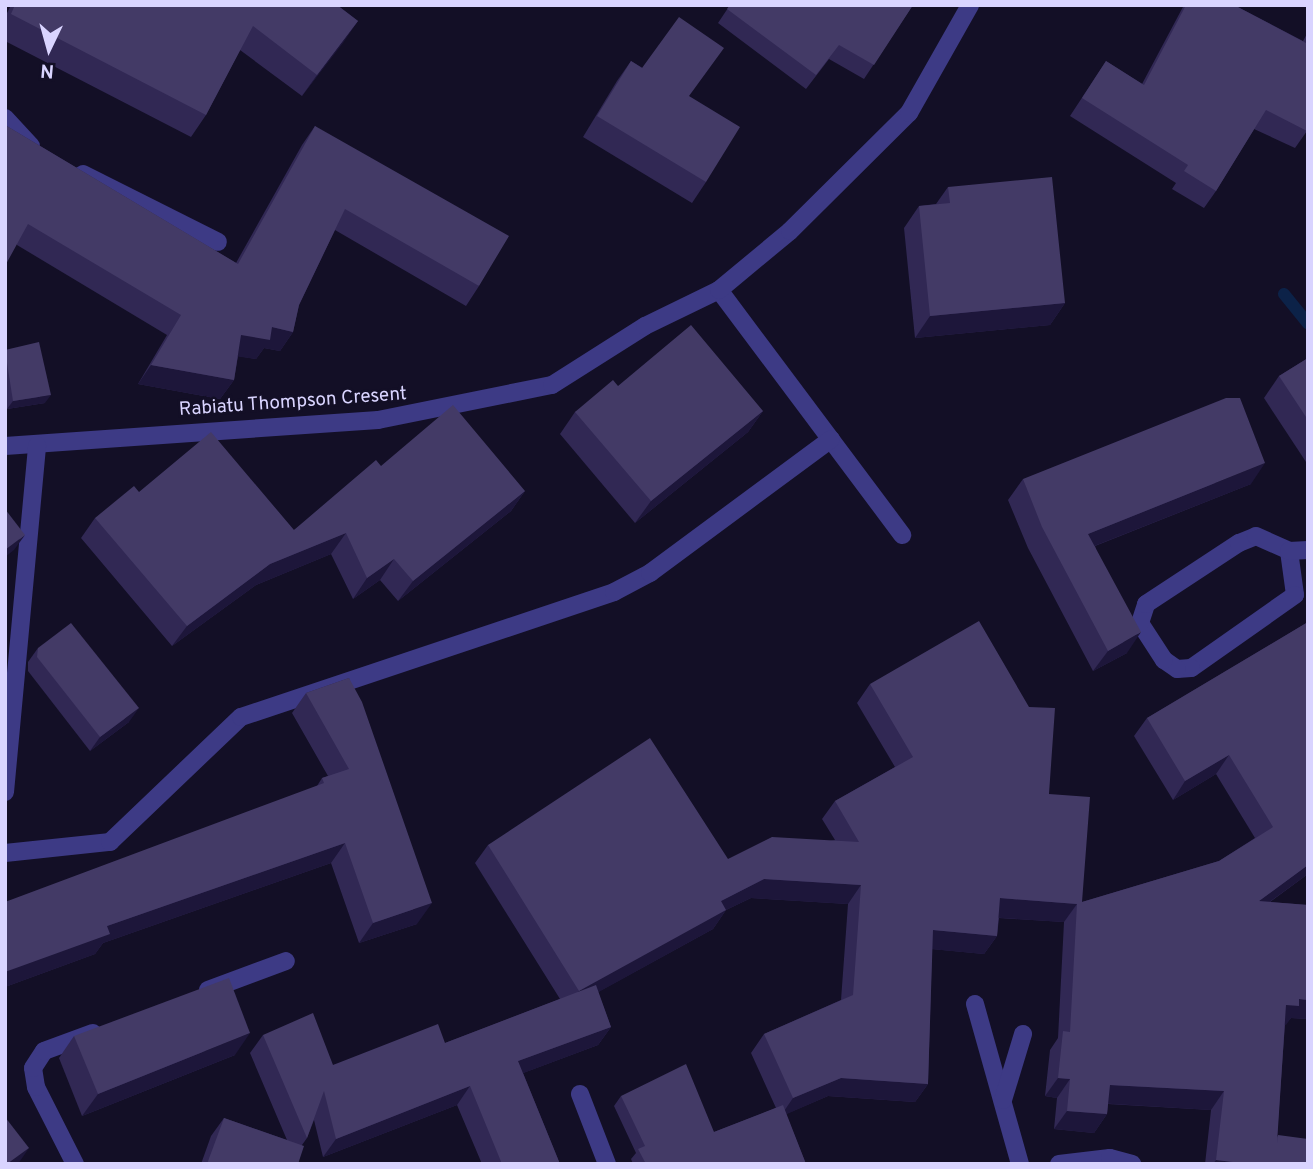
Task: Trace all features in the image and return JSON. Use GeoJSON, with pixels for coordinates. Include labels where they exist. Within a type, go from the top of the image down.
{"type":"FeatureCollection","features":[{"type":"Feature","properties":{"kind":"street","name":"Rabiatu Thompson Cresent"},"geometry":{"type":"LineString","coordinates":[[5,446],[378,420],[552,385],[645,326],[719,290],[849,176],[909,113],[970,5]]}},
{"type":"Feature","properties":{"kind":"street"},"geometry":{"type":"LineString","coordinates":[[5,118],[16,134],[47,155]]}},
{"type":"Feature","properties":{"kind":"street"},"geometry":{"type":"LineString","coordinates":[[71,167],[218,242]]}},
{"type":"Feature","properties":{"kind":"street"},"geometry":{"type":"LineString","coordinates":[[719,290],[902,535]]}},
{"type":"Feature","properties":{"kind":"street"},"geometry":{"type":"LineString","coordinates":[[5,853],[110,842],[241,717],[614,592],[650,573],[831,439]]}},
{"type":"Feature","properties":{"kind":"street"},"geometry":{"type":"LineString","coordinates":[[5,792],[37,445]]}},
{"type":"Feature","properties":{"kind":"street"},"geometry":{"type":"LineString","coordinates":[[1289,551],[1295,595],[1191,668],[1177,669],[1164,660],[1140,623],[1146,604],[1239,543],[1256,536],[1289,551],[1308,550]]}},
{"type":"Feature","properties":{"kind":"street"},"geometry":{"type":"LineString","coordinates":[[184,999],[286,961]]}},
{"type":"Feature","properties":{"kind":"street"},"geometry":{"type":"LineString","coordinates":[[975,1004],[1020,1164]]}},
{"type":"Feature","properties":{"kind":"street"},"geometry":{"type":"LineString","coordinates":[[75,1164],[36,1087],[33,1068],[44,1051],[108,1027]]}},
{"type":"Feature","properties":{"kind":"street"},"geometry":{"type":"LineString","coordinates":[[1003,1101],[1023,1034]]}},
{"type":"Feature","properties":{"kind":"street"},"geometry":{"type":"LineString","coordinates":[[580,1094],[607,1164]]}},
{"type":"Feature","properties":{"kind":"street"},"geometry":{"type":"LineString","coordinates":[[1059,1164],[1110,1158],[1132,1164]]}},
{"type":"Feature","properties":{"kind":"building"},"geometry":{"type":"Polygon","coordinates":[[[15,5],[337,5],[358,21],[317,75],[253,26],[206,115],[11,14],[15,5]]]}},
{"type":"Feature","properties":{"kind":"building"},"geometry":{"type":"Polygon","coordinates":[[[730,5],[913,5],[874,65],[839,45],[816,75],[727,9],[730,5]]]}},
{"type":"Feature","properties":{"kind":"building"},"geometry":{"type":"Polygon","coordinates":[[[1186,5],[1234,5],[1306,43],[1308,39],[1307,131],[1266,110],[1216,191],[1184,171],[1188,165],[1082,98],[1106,61],[1144,85],[1186,5]]]}},
{"type":"Feature","properties":{"kind":"building"},"geometry":{"type":"Polygon","coordinates":[[[679,17],[724,48],[689,96],[740,127],[706,182],[597,116],[631,61],[642,68],[679,17]]]}},
{"type":"Feature","properties":{"kind":"building"},"geometry":{"type":"Polygon","coordinates":[[[5,125],[238,264],[315,126],[509,236],[479,286],[345,209],[299,305],[293,332],[272,327],[270,340],[241,335],[234,380],[151,365],[181,315],[28,224],[5,266],[5,125]]]}},
{"type":"Feature","properties":{"kind":"building"},"geometry":{"type":"Polygon","coordinates":[[[1052,177],[1065,303],[930,316],[919,206],[950,203],[948,187],[1052,177]]]}},
{"type":"Feature","properties":{"kind":"building"},"geometry":{"type":"Polygon","coordinates":[[[691,325],[763,411],[651,501],[575,412],[613,380],[618,386],[691,325]]]}},
{"type":"Feature","properties":{"kind":"building"},"geometry":{"type":"Polygon","coordinates":[[[39,342],[51,395],[13,401],[5,350],[39,342]]]}},
{"type":"Feature","properties":{"kind":"building"},"geometry":{"type":"Polygon","coordinates":[[[1308,358],[1308,420],[1279,376],[1308,358]]]}},
{"type":"Feature","properties":{"kind":"building"},"geometry":{"type":"Polygon","coordinates":[[[1226,398],[1240,398],[1265,463],[1088,534],[1141,632],[1108,651],[1042,527],[1023,479],[1226,398]]]}},
{"type":"Feature","properties":{"kind":"building"},"geometry":{"type":"Polygon","coordinates":[[[453,405],[525,491],[413,581],[394,559],[367,578],[346,533],[270,564],[187,626],[95,518],[134,486],[139,492],[211,432],[294,530],[376,460],[381,466],[453,405]]]}},
{"type":"Feature","properties":{"kind":"building"},"geometry":{"type":"Polygon","coordinates":[[[5,509],[25,535],[5,550],[5,509]]]}},
{"type":"Feature","properties":{"kind":"building"},"geometry":{"type":"Polygon","coordinates":[[[979,621],[1029,707],[1055,708],[1049,794],[1090,797],[1082,902],[1219,861],[1273,827],[1229,755],[1185,781],[1147,718],[1308,622],[1308,865],[1259,901],[1308,905],[1308,1000],[1299,999],[1299,1006],[1286,1005],[1277,1143],[1278,1135],[1308,1139],[1308,1164],[1250,1164],[1216,1160],[1224,1091],[1110,1085],[1107,1114],[1067,1111],[1070,1079],[1058,1078],[1063,1031],[1070,1032],[1077,904],[1000,898],[997,936],[933,930],[928,1084],[841,1078],[793,1098],[764,1034],[853,995],[861,885],[764,879],[721,901],[726,910],[579,991],[488,845],[650,738],[728,859],[772,837],[859,842],[835,801],[913,757],[870,684],[979,621]]]}},
{"type":"Feature","properties":{"kind":"building"},"geometry":{"type":"Polygon","coordinates":[[[71,623],[139,708],[100,737],[37,657],[38,648],[71,623]]]}},
{"type":"Feature","properties":{"kind":"building"},"geometry":{"type":"Polygon","coordinates":[[[349,678],[362,702],[432,903],[373,923],[345,843],[107,926],[110,934],[5,972],[5,902],[324,783],[322,778],[349,769],[306,693],[349,678]]]}},
{"type":"Feature","properties":{"kind":"building"},"geometry":{"type":"Polygon","coordinates":[[[229,978],[250,1033],[98,1094],[74,1036],[229,978]]]}},
{"type":"Feature","properties":{"kind":"building"},"geometry":{"type":"Polygon","coordinates":[[[596,985],[611,1027],[518,1061],[560,1164],[502,1164],[470,1086],[336,1139],[324,1091],[307,1138],[263,1035],[313,1013],[333,1065],[438,1024],[445,1043],[596,985]]]}},
{"type":"Feature","properties":{"kind":"building"},"geometry":{"type":"Polygon","coordinates":[[[686,1064],[714,1132],[783,1105],[806,1164],[646,1164],[638,1149],[645,1146],[621,1096],[686,1064]]]}},
{"type":"Feature","properties":{"kind":"building"},"geometry":{"type":"Polygon","coordinates":[[[5,1117],[29,1148],[7,1164],[5,1164],[5,1117]]]}},
{"type":"Feature","properties":{"kind":"building"},"geometry":{"type":"Polygon","coordinates":[[[224,1118],[304,1146],[298,1164],[207,1164],[224,1118]]]}},
{"type":"Feature","properties":{"kind":"waterway"},"geometry":{"type":"LineString","coordinates":[[1284,294],[1308,324]]}}]}
